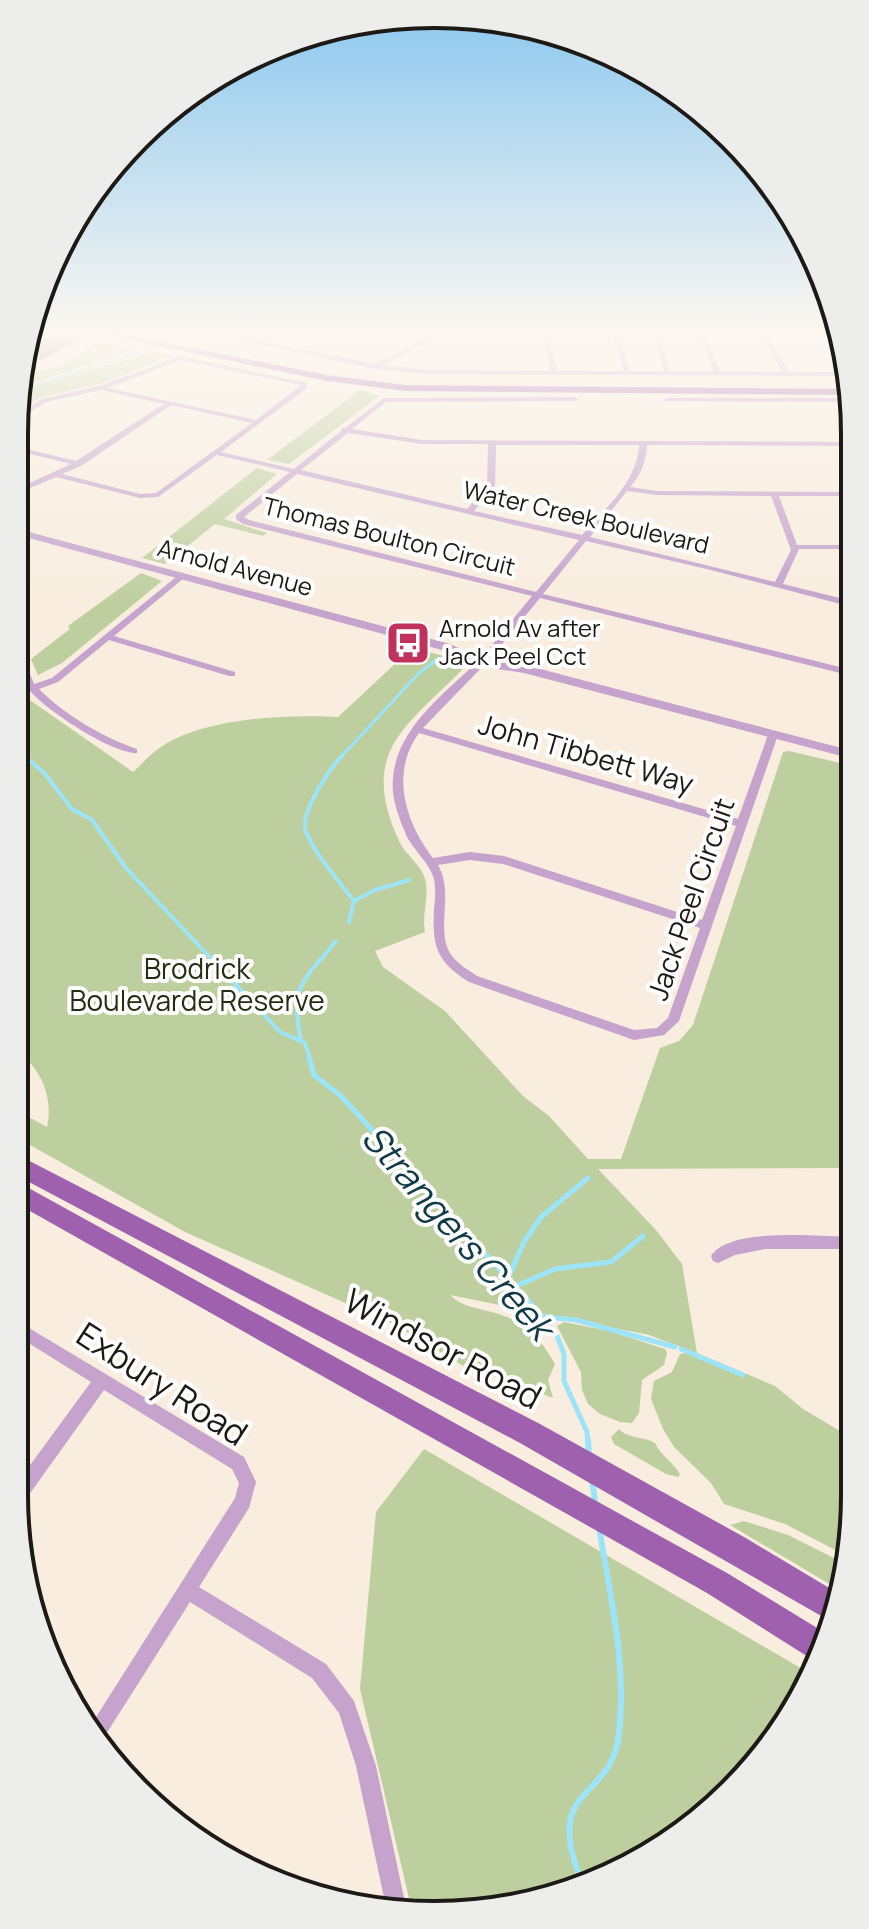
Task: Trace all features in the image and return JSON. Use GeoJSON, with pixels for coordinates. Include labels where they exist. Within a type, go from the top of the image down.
{"type":"FeatureCollection","features":[{"type":"Feature","properties":{"kind":"main road","name":"Windsor Road"},"geometry":{"type":"LineString","coordinates":[[28,1171],[185,1257],[398,1364],[656,1503],[826,1603]]}},
{"type":"Feature","properties":{"kind":"main road"},"geometry":{"type":"LineString","coordinates":[[28,1198],[654,1547],[813,1642]]}},
{"type":"Feature","properties":{"kind":"street"},"geometry":{"type":"LineString","coordinates":[[28,487],[78,464],[138,424]]}},
{"type":"Feature","properties":{"kind":"street"},"geometry":{"type":"LineString","coordinates":[[56,475],[151,496],[163,492],[255,424]]}},
{"type":"Feature","properties":{"kind":"street","name":"Thomas Boulton Circuit"},"geometry":{"type":"LineString","coordinates":[[352,424],[240,512],[240,519],[841,670]]}},
{"type":"Feature","properties":{"kind":"street"},"geometry":{"type":"LineString","coordinates":[[344,430],[403,441],[841,444]]}},
{"type":"Feature","properties":{"kind":"street"},"geometry":{"type":"LineString","coordinates":[[469,512],[487,493],[493,481],[492,442]]}},
{"type":"Feature","properties":{"kind":"street","name":"Jack Peel Circuit"},"geometry":{"type":"LineString","coordinates":[[643,444],[640,466],[626,489],[485,658],[417,729],[399,759],[396,788],[412,836],[431,862],[440,883],[438,939],[445,955],[457,969],[483,983],[634,1035],[660,1032],[673,1021],[773,735]]}},
{"type":"Feature","properties":{"kind":"street"},"geometry":{"type":"LineString","coordinates":[[28,452],[78,464]]}},
{"type":"Feature","properties":{"kind":"street","name":"Water Creek Boulevard"},"geometry":{"type":"LineString","coordinates":[[216,453],[841,601]]}},
{"type":"Feature","properties":{"kind":"street"},"geometry":{"type":"LineString","coordinates":[[626,489],[657,493],[841,494]]}},
{"type":"Feature","properties":{"kind":"street"},"geometry":{"type":"LineString","coordinates":[[774,494],[795,547],[794,556],[778,585]]}},
{"type":"Feature","properties":{"kind":"street","name":"Arnold Avenue"},"geometry":{"type":"LineString","coordinates":[[28,535],[841,752]]}},
{"type":"Feature","properties":{"kind":"street"},"geometry":{"type":"LineString","coordinates":[[795,547],[841,547]]}},
{"type":"Feature","properties":{"kind":"street"},"geometry":{"type":"LineString","coordinates":[[33,688],[55,680],[181,576]]}},
{"type":"Feature","properties":{"kind":"street"},"geometry":{"type":"LineString","coordinates":[[107,637],[232,674]]}},
{"type":"Feature","properties":{"kind":"street"},"geometry":{"type":"LineString","coordinates":[[28,677],[33,688],[106,741],[133,751]]}},
{"type":"Feature","properties":{"kind":"street","name":"John Tibbett Way"},"geometry":{"type":"LineString","coordinates":[[417,729],[742,824]]}},
{"type":"Feature","properties":{"kind":"street"},"geometry":{"type":"LineString","coordinates":[[431,862],[470,856],[504,860],[707,926]]}},
{"type":"Feature","properties":{"kind":"street"},"geometry":{"type":"LineString","coordinates":[[718,1256],[755,1243],[841,1243]]}},
{"type":"Feature","properties":{"kind":"street","name":"Exbury Road"},"geometry":{"type":"LineString","coordinates":[[28,1335],[238,1463],[248,1482],[243,1502],[187,1590]]}},
{"type":"Feature","properties":{"kind":"street"},"geometry":{"type":"LineString","coordinates":[[28,1482],[102,1380]]}},
{"type":"Feature","properties":{"kind":"street"},"geometry":{"type":"LineString","coordinates":[[101,1726],[187,1590],[319,1671],[347,1708],[366,1766],[394,1899]]}},
{"type":"Feature","properties":{"kind":"green space"},"geometry":{"type":"Polygon","coordinates":[[[315,424],[342,424],[289,464],[267,460],[315,424]]]}},
{"type":"Feature","properties":{"kind":"green space"},"geometry":{"type":"Polygon","coordinates":[[[257,468],[277,474],[224,519],[267,533],[263,536],[215,524],[165,564],[142,558],[257,468]]]}},
{"type":"Feature","properties":{"kind":"green space"},"geometry":{"type":"Polygon","coordinates":[[[141,573],[162,581],[62,663],[38,675],[31,659],[70,629],[68,626],[141,573]]]}},
{"type":"Feature","properties":{"kind":"green space","name":"Brodrick Boulevarde Reserve"},"geometry":{"type":"Polygon","coordinates":[[[412,648],[460,660],[464,668],[407,725],[394,743],[386,762],[384,784],[388,810],[399,841],[422,871],[426,883],[425,932],[375,951],[383,967],[445,1011],[523,1096],[549,1116],[588,1159],[621,1159],[660,1048],[679,1041],[693,1025],[783,752],[841,763],[841,1168],[598,1169],[656,1230],[682,1264],[697,1353],[775,1386],[803,1409],[841,1432],[837,1551],[785,1524],[724,1504],[711,1483],[674,1447],[651,1399],[654,1381],[672,1372],[680,1354],[694,1352],[649,1335],[450,1295],[465,1305],[518,1322],[534,1335],[555,1364],[548,1380],[553,1398],[512,1378],[495,1376],[487,1380],[395,1325],[185,1232],[28,1144],[28,1117],[47,1127],[49,1115],[43,1083],[28,1061],[28,699],[133,772],[150,755],[179,737],[222,724],[295,716],[338,717],[412,648]]]}},
{"type":"Feature","properties":{"kind":"green space"},"geometry":{"type":"Polygon","coordinates":[[[564,1322],[609,1331],[665,1349],[664,1365],[642,1380],[639,1413],[632,1423],[600,1414],[588,1404],[582,1390],[581,1372],[557,1326],[564,1322]]]}},
{"type":"Feature","properties":{"kind":"green space"},"geometry":{"type":"Polygon","coordinates":[[[619,1429],[655,1443],[680,1474],[678,1477],[666,1474],[614,1444],[611,1437],[619,1429]]]}},
{"type":"Feature","properties":{"kind":"green space"},"geometry":{"type":"Polygon","coordinates":[[[424,1449],[802,1668],[787,1698],[740,1763],[703,1800],[638,1847],[590,1870],[540,1887],[488,1898],[409,1900],[360,1689],[376,1512],[424,1449]]]}},
{"type":"Feature","properties":{"kind":"green space"},"geometry":{"type":"Polygon","coordinates":[[[744,1521],[788,1535],[836,1559],[831,1585],[730,1525],[744,1521]]]}},
{"type":"Feature","properties":{"kind":"waterway"},"geometry":{"type":"LineString","coordinates":[[340,758],[419,673],[439,658]]}},
{"type":"Feature","properties":{"kind":"waterway"},"geometry":{"type":"LineString","coordinates":[[342,756],[312,800],[305,828],[319,855],[354,901]]}},
{"type":"Feature","properties":{"kind":"waterway","name":"Strangers Creek"},"geometry":{"type":"LineString","coordinates":[[28,759],[45,774],[72,809],[92,820],[126,868],[280,1032],[305,1043],[310,1059]]}},
{"type":"Feature","properties":{"kind":"waterway"},"geometry":{"type":"LineString","coordinates":[[354,901],[375,890],[409,880]]}},
{"type":"Feature","properties":{"kind":"waterway"},"geometry":{"type":"LineString","coordinates":[[349,922],[354,901]]}},
{"type":"Feature","properties":{"kind":"waterway"},"geometry":{"type":"LineString","coordinates":[[301,1040],[298,995],[307,976],[336,941]]}},
{"type":"Feature","properties":{"kind":"waterway","name":"Strangers Creek"},"geometry":{"type":"LineString","coordinates":[[309,1057],[314,1075],[341,1096],[508,1278]]}},
{"type":"Feature","properties":{"kind":"waterway"},"geometry":{"type":"LineString","coordinates":[[508,1278],[524,1242],[541,1217],[588,1178]]}},
{"type":"Feature","properties":{"kind":"waterway"},"geometry":{"type":"LineString","coordinates":[[515,1286],[555,1269],[611,1262],[643,1236]]}},
{"type":"Feature","properties":{"kind":"waterway","name":"Strangers Creek"},"geometry":{"type":"LineString","coordinates":[[508,1278],[515,1286]]}},
{"type":"Feature","properties":{"kind":"waterway","name":"Strangers Creek"},"geometry":{"type":"LineString","coordinates":[[515,1286],[557,1336],[564,1354],[564,1381],[587,1432],[588,1442]]}},
{"type":"Feature","properties":{"kind":"waterway"},"geometry":{"type":"LineString","coordinates":[[545,1317],[576,1320],[675,1347]]}},
{"type":"Feature","properties":{"kind":"waterway"},"geometry":{"type":"LineString","coordinates":[[681,1349],[743,1375]]}},
{"type":"Feature","properties":{"kind":"waterway","name":"Strangers Creek"},"geometry":{"type":"LineString","coordinates":[[588,1440],[589,1455]]}},
{"type":"Feature","properties":{"kind":"waterway","name":"Strangers Creek"},"geometry":{"type":"LineString","coordinates":[[592,1479],[595,1502]]}},
{"type":"Feature","properties":{"kind":"waterway","name":"Strangers Creek"},"geometry":{"type":"LineString","coordinates":[[579,1874],[571,1850],[569,1827],[582,1797],[604,1773],[613,1756],[621,1708],[616,1630],[599,1527]]}},
{"type":"Feature","properties":{"kind":"place","name":"Arnold Av after Jack Peel Cct"},"geometry":{"type":"Point","coordinates":[408,643]}}]}
